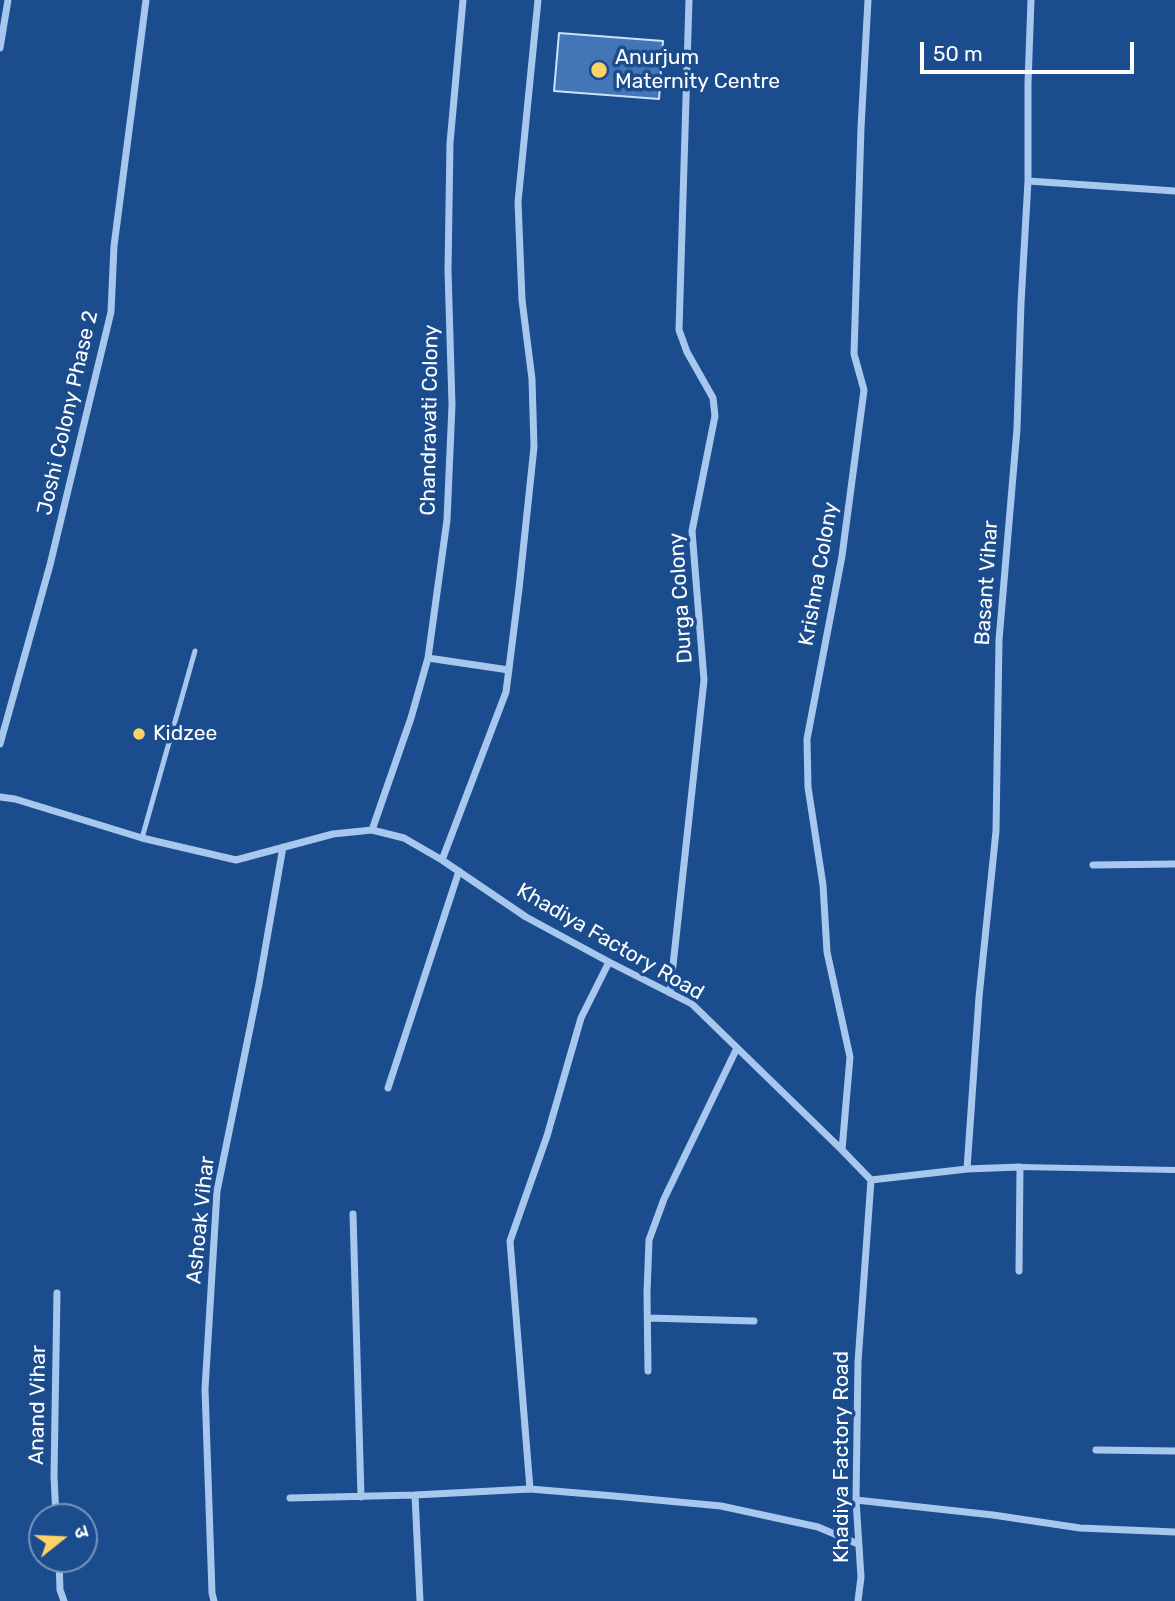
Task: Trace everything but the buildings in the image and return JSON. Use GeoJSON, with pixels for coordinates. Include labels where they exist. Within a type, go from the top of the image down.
{"type":"FeatureCollection","features":[{"type":"Feature","properties":{"kind":"street"},"geometry":{"type":"LineString","coordinates":[[0,48],[8,0]]}},
{"type":"Feature","properties":{"kind":"street","name":"Joshi Colony Phase 2"},"geometry":{"type":"LineString","coordinates":[[0,744],[50,565],[111,312],[114,246],[146,0]]}},
{"type":"Feature","properties":{"kind":"street","name":"Chandravati Colony"},"geometry":{"type":"LineString","coordinates":[[372,831],[411,718],[428,658],[447,520],[452,405],[448,270],[450,143],[463,0]]}},
{"type":"Feature","properties":{"kind":"street"},"geometry":{"type":"LineString","coordinates":[[442,860],[506,692],[534,447],[532,379],[522,300],[518,202],[538,0]]}},
{"type":"Feature","properties":{"kind":"street","name":"Durga Colony"},"geometry":{"type":"LineString","coordinates":[[670,993],[704,680],[692,531],[715,416],[713,398],[687,352],[679,330],[689,0]]}},
{"type":"Feature","properties":{"kind":"street","name":"Krishna Colony"},"geometry":{"type":"LineString","coordinates":[[842,1150],[850,1056],[827,952],[823,886],[808,787],[807,739],[842,556],[864,390],[854,354],[868,0]]}},
{"type":"Feature","properties":{"kind":"street","name":"Basant Vihar"},"geometry":{"type":"LineString","coordinates":[[967,1169],[979,997],[996,831],[999,640],[1017,429],[1028,181],[1031,0]]}},
{"type":"Feature","properties":{"kind":"street"},"geometry":{"type":"LineString","coordinates":[[1028,181],[1175,191]]}},
{"type":"Feature","properties":{"kind":"street"},"geometry":{"type":"LineString","coordinates":[[428,658],[509,670]]}},
{"type":"Feature","properties":{"kind":"street","name":"Khadiya Factory Road"},"geometry":{"type":"LineString","coordinates":[[0,797],[15,799],[142,838],[236,860],[333,834],[372,831],[404,838],[442,860],[526,917],[692,1004],[871,1180],[858,1362],[856,1500],[861,1577],[858,1601]]}},
{"type":"Feature","properties":{"kind":"street","name":"Ashoak Vihar"},"geometry":{"type":"LineString","coordinates":[[214,1601],[205,1388],[217,1191],[283,846]]}},
{"type":"Feature","properties":{"kind":"street"},"geometry":{"type":"LineString","coordinates":[[1093,865],[1175,864]]}},
{"type":"Feature","properties":{"kind":"street"},"geometry":{"type":"LineString","coordinates":[[388,1088],[459,872]]}},
{"type":"Feature","properties":{"kind":"street"},"geometry":{"type":"LineString","coordinates":[[530,1489],[510,1241],[547,1136],[581,1018],[609,962]]}},
{"type":"Feature","properties":{"kind":"street"},"geometry":{"type":"LineString","coordinates":[[648,1371],[649,1240],[664,1199],[737,1048]]}},
{"type":"Feature","properties":{"kind":"street"},"geometry":{"type":"LineString","coordinates":[[1019,1271],[1020,1167]]}},
{"type":"Feature","properties":{"kind":"street"},"geometry":{"type":"LineString","coordinates":[[871,1180],[967,1169],[1020,1167],[1175,1170]]}},
{"type":"Feature","properties":{"kind":"street"},"geometry":{"type":"LineString","coordinates":[[353,1214],[361,1497]]}},
{"type":"Feature","properties":{"kind":"street","name":"Anand Vihar"},"geometry":{"type":"LineString","coordinates":[[55,1503],[57,1293]]}},
{"type":"Feature","properties":{"kind":"street"},"geometry":{"type":"LineString","coordinates":[[648,1318],[754,1321]]}},
{"type":"Feature","properties":{"kind":"street"},"geometry":{"type":"LineString","coordinates":[[1096,1450],[1175,1451]]}},
{"type":"Feature","properties":{"kind":"street"},"geometry":{"type":"LineString","coordinates":[[290,1498],[530,1489],[720,1506],[818,1527],[858,1544]]}},
{"type":"Feature","properties":{"kind":"street"},"geometry":{"type":"LineString","coordinates":[[415,1495],[420,1601]]}},
{"type":"Feature","properties":{"kind":"street"},"geometry":{"type":"LineString","coordinates":[[856,1500],[993,1515],[1080,1528],[1175,1532]]}},
{"type":"Feature","properties":{"kind":"street"},"geometry":{"type":"LineString","coordinates":[[59,1573],[60,1590],[64,1601]]}},
{"type":"Feature","properties":{"kind":"lane"},"geometry":{"type":"LineString","coordinates":[[142,838],[195,652]]}},
{"type":"Feature","properties":{"kind":"place","name":"Anurjum Maternity Centre"},"geometry":{"type":"Point","coordinates":[599,70]}},
{"type":"Feature","properties":{"kind":"place","name":"Kidzee"},"geometry":{"type":"Point","coordinates":[139,734]}}]}
